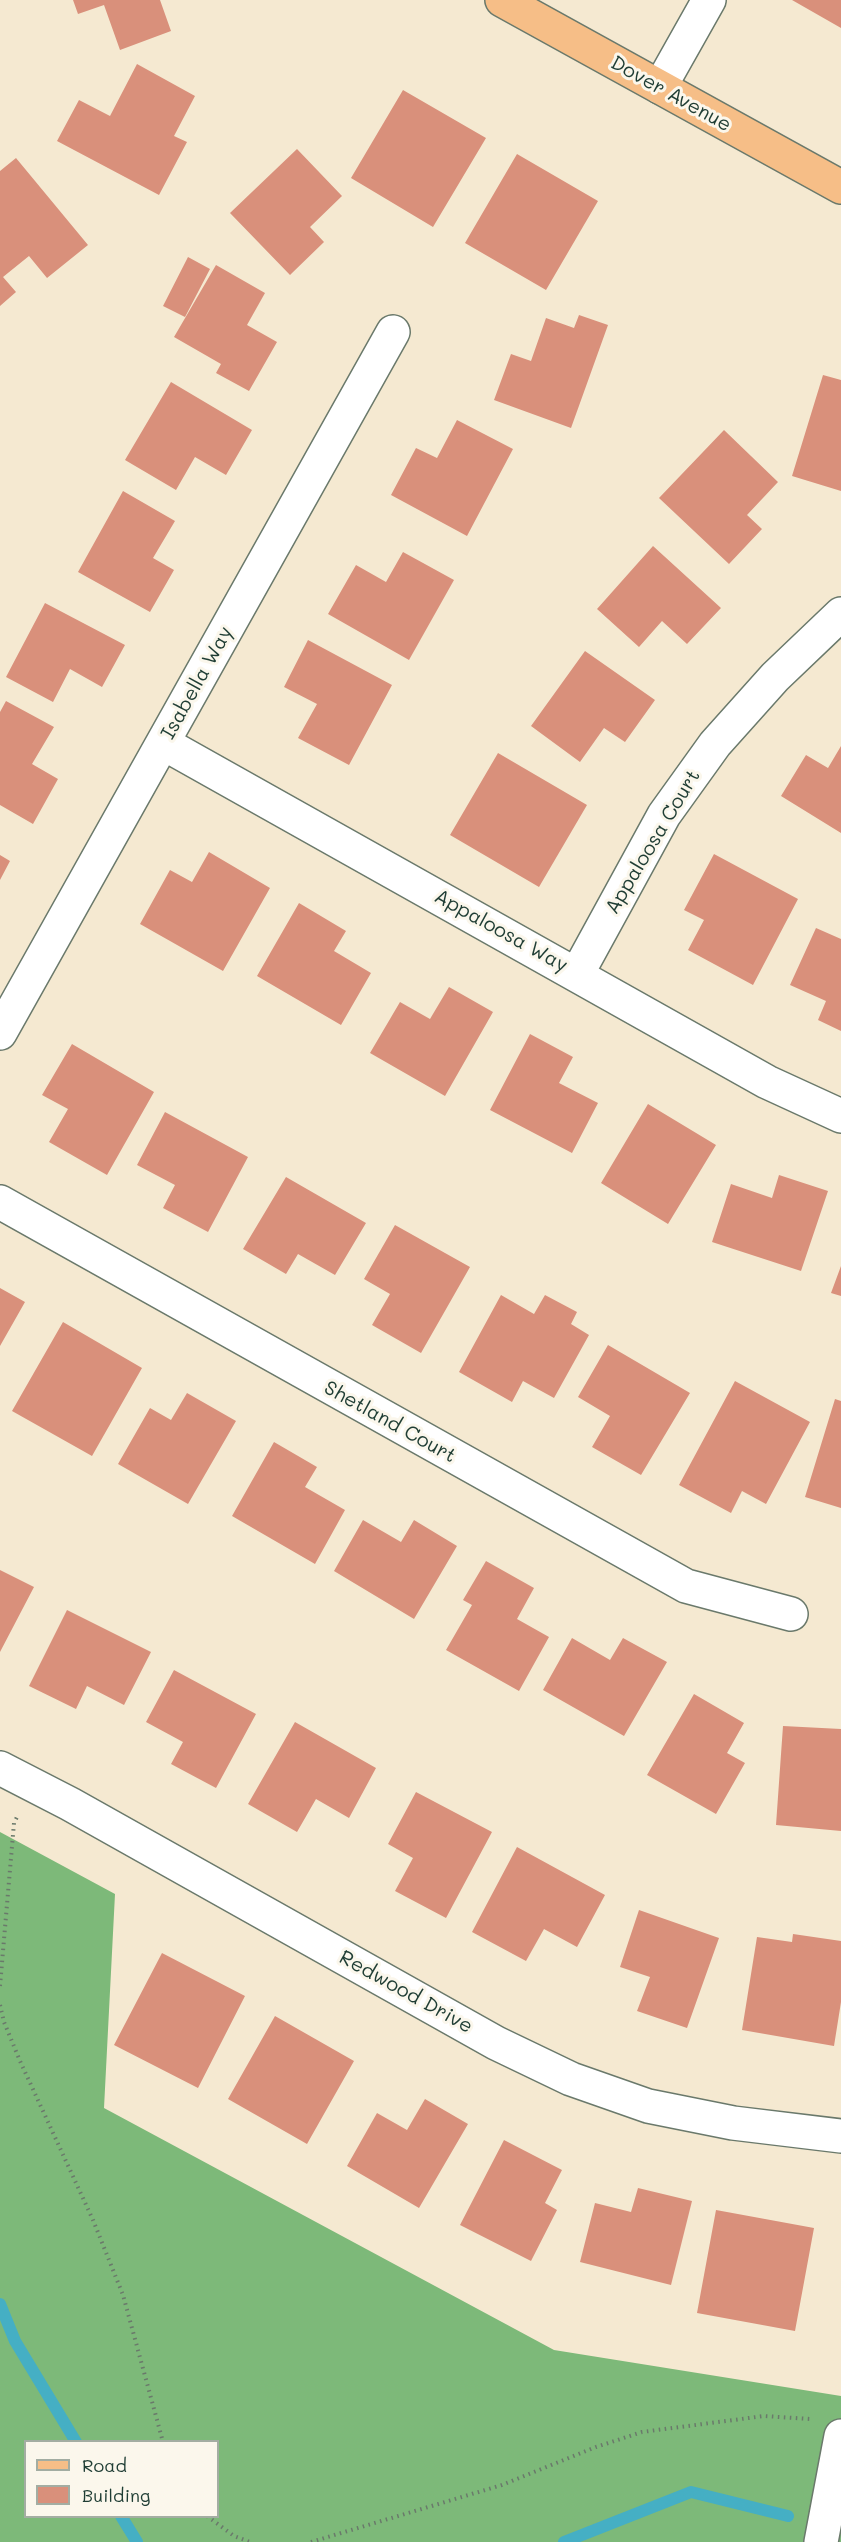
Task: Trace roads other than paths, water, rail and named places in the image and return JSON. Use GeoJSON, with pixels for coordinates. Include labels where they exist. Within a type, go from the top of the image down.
{"type":"FeatureCollection","features":[{"type":"Feature","properties":{"kind":"main road","name":"Dover Avenue"},"geometry":{"type":"LineString","coordinates":[[502,0],[841,187]]}},
{"type":"Feature","properties":{"kind":"street"},"geometry":{"type":"LineString","coordinates":[[660,87],[709,0]]}},
{"type":"Feature","properties":{"kind":"street","name":"Isabella Way"},"geometry":{"type":"LineString","coordinates":[[0,1033],[393,332]]}},
{"type":"Feature","properties":{"kind":"street","name":"Appaloosa Court"},"geometry":{"type":"LineString","coordinates":[[577,974],[664,815],[715,744],[775,677],[841,614]]}},
{"type":"Feature","properties":{"kind":"street","name":"Appaloosa Way"},"geometry":{"type":"LineString","coordinates":[[163,743],[767,1082],[841,1116]]}},
{"type":"Feature","properties":{"kind":"street","name":"Shetland Court"},"geometry":{"type":"LineString","coordinates":[[0,1202],[686,1586],[791,1614]]}},
{"type":"Feature","properties":{"kind":"street","name":"Redwood Drive"},"geometry":{"type":"LineString","coordinates":[[0,1768],[496,2043],[571,2079],[648,2106],[733,2122],[841,2136]]}},
{"type":"Feature","properties":{"kind":"street"},"geometry":{"type":"LineString","coordinates":[[821,2542],[841,2436]]}},
{"type":"Feature","properties":{"kind":"waterway"},"geometry":{"type":"LineString","coordinates":[[0,2304],[15,2341],[75,2440]]}},
{"type":"Feature","properties":{"kind":"waterway"},"geometry":{"type":"LineString","coordinates":[[564,2542],[691,2492],[788,2516]]}},
{"type":"Feature","properties":{"kind":"waterway"},"geometry":{"type":"LineString","coordinates":[[122,2518],[137,2542]]}}]}
